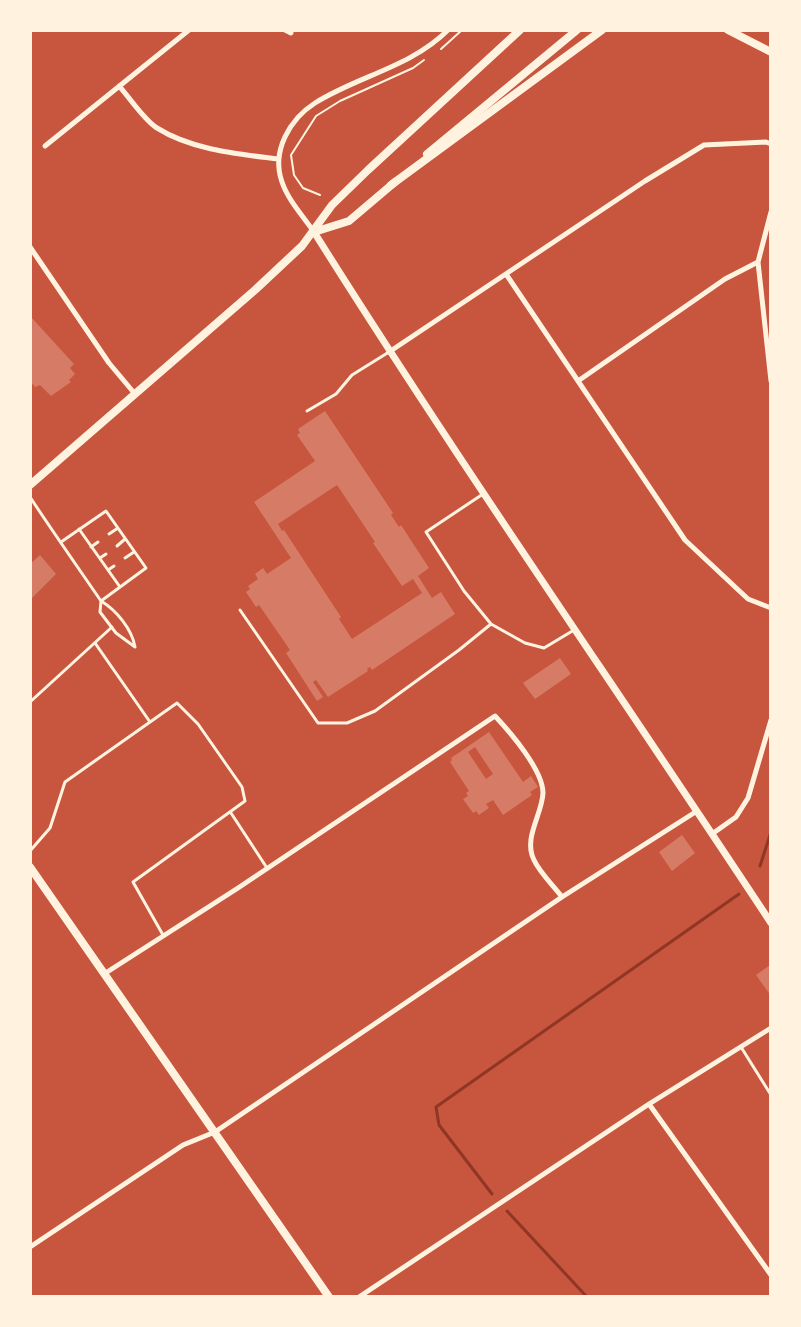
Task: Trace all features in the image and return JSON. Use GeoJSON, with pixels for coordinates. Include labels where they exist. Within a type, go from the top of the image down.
{"type":"FeatureCollection","features":[{"type":"Feature","properties":{"kind":"main road"},"geometry":{"type":"LineString","coordinates":[[30,485],[255,290],[302,246],[332,205],[520,30]]}},
{"type":"Feature","properties":{"kind":"main road"},"geometry":{"type":"LineString","coordinates":[[314,232],[349,220],[577,30]]}},
{"type":"Feature","properties":{"kind":"main road"},"geometry":{"type":"LineString","coordinates":[[391,185],[602,30]]}},
{"type":"Feature","properties":{"kind":"main road"},"geometry":{"type":"LineString","coordinates":[[728,30],[771,52]]}},
{"type":"Feature","properties":{"kind":"main road"},"geometry":{"type":"LineString","coordinates":[[30,867],[329,1297]]}},
{"type":"Feature","properties":{"kind":"street"},"geometry":{"type":"LineString","coordinates":[[45,146],[189,30]]}},
{"type":"Feature","properties":{"kind":"street"},"geometry":{"type":"LineString","coordinates":[[448,30],[415,55],[314,104],[291,125],[282,142],[278,159],[284,188],[483,494],[770,917]]}},
{"type":"Feature","properties":{"kind":"street"},"geometry":{"type":"LineString","coordinates":[[119,86],[155,127],[181,140],[228,152],[278,159]]}},
{"type":"Feature","properties":{"kind":"street"},"geometry":{"type":"LineString","coordinates":[[389,351],[645,181],[704,145],[766,142],[771,144]]}},
{"type":"Feature","properties":{"kind":"street"},"geometry":{"type":"LineString","coordinates":[[771,212],[758,262],[771,381]]}},
{"type":"Feature","properties":{"kind":"street"},"geometry":{"type":"LineString","coordinates":[[30,247],[109,363],[135,394]]}},
{"type":"Feature","properties":{"kind":"street"},"geometry":{"type":"LineString","coordinates":[[578,381],[725,279],[758,262]]}},
{"type":"Feature","properties":{"kind":"street"},"geometry":{"type":"LineString","coordinates":[[506,274],[685,540],[748,599],[771,609]]}},
{"type":"Feature","properties":{"kind":"street"},"geometry":{"type":"LineString","coordinates":[[104,974],[495,716],[510,732],[539,775],[543,793],[531,841],[533,860],[562,897]]}},
{"type":"Feature","properties":{"kind":"street"},"geometry":{"type":"LineString","coordinates":[[712,834],[736,817],[748,798],[771,720]]}},
{"type":"Feature","properties":{"kind":"street"},"geometry":{"type":"LineString","coordinates":[[30,1248],[183,1145],[215,1132],[562,897],[697,812]]}},
{"type":"Feature","properties":{"kind":"street"},"geometry":{"type":"LineString","coordinates":[[359,1297],[649,1104],[771,1028]]}},
{"type":"Feature","properties":{"kind":"street"},"geometry":{"type":"LineString","coordinates":[[649,1104],[771,1275]]}},
{"type":"Feature","properties":{"kind":"lane"},"geometry":{"type":"LineString","coordinates":[[308,411],[336,394],[352,375],[389,351]]}},
{"type":"Feature","properties":{"kind":"lane"},"geometry":{"type":"LineString","coordinates":[[483,494],[426,532],[464,591],[491,624],[539,648],[550,646],[574,630]]}},
{"type":"Feature","properties":{"kind":"lane"},"geometry":{"type":"LineString","coordinates":[[30,497],[101,601],[110,606],[134,638],[135,647],[116,633],[100,612],[101,601],[146,568],[126,539],[106,511],[61,542]]}},
{"type":"Feature","properties":{"kind":"lane"},"geometry":{"type":"LineString","coordinates":[[109,534],[118,528]]}},
{"type":"Feature","properties":{"kind":"lane"},"geometry":{"type":"LineString","coordinates":[[79,529],[120,587]]}},
{"type":"Feature","properties":{"kind":"lane"},"geometry":{"type":"LineString","coordinates":[[117,546],[126,539]]}},
{"type":"Feature","properties":{"kind":"lane"},"geometry":{"type":"LineString","coordinates":[[91,547],[98,542]]}},
{"type":"Feature","properties":{"kind":"lane"},"geometry":{"type":"LineString","coordinates":[[125,558],[134,552]]}},
{"type":"Feature","properties":{"kind":"lane"},"geometry":{"type":"LineString","coordinates":[[100,558],[106,554]]}},
{"type":"Feature","properties":{"kind":"lane"},"geometry":{"type":"LineString","coordinates":[[108,570],[114,566]]}},
{"type":"Feature","properties":{"kind":"lane"},"geometry":{"type":"LineString","coordinates":[[240,610],[318,723],[347,723],[375,711],[491,624]]}},
{"type":"Feature","properties":{"kind":"lane"},"geometry":{"type":"LineString","coordinates":[[30,702],[112,627]]}},
{"type":"Feature","properties":{"kind":"lane"},"geometry":{"type":"LineString","coordinates":[[95,643],[150,722]]}},
{"type":"Feature","properties":{"kind":"lane"},"geometry":{"type":"LineString","coordinates":[[30,851],[50,828],[65,782],[177,704],[188,713],[243,791],[245,801],[133,882],[164,935]]}},
{"type":"Feature","properties":{"kind":"lane"},"geometry":{"type":"LineString","coordinates":[[231,813],[267,868]]}},
{"type":"Feature","properties":{"kind":"lane"},"geometry":{"type":"LineString","coordinates":[[741,1047],[771,1095]]}},
{"type":"Feature","properties":{"kind":"path"},"geometry":{"type":"LineString","coordinates":[[436,52],[462,30]]}},
{"type":"Feature","properties":{"kind":"path"},"geometry":{"type":"LineString","coordinates":[[320,195],[303,188],[294,175],[291,155],[316,116],[340,101],[413,68],[428,57]]}},
{"type":"Feature","properties":{"kind":"building"},"geometry":{"type":"Polygon","coordinates":[[[30,316],[74,364],[70,368],[75,374],[69,380],[71,382],[51,396],[40,385],[35,387],[30,381],[30,316]]]}},
{"type":"Feature","properties":{"kind":"building"},"geometry":{"type":"Polygon","coordinates":[[[325,411],[393,513],[391,515],[399,527],[401,525],[429,568],[418,576],[432,598],[441,592],[455,614],[372,670],[370,667],[368,671],[328,697],[316,680],[313,682],[323,697],[317,701],[286,653],[290,650],[259,605],[256,607],[246,592],[250,589],[248,586],[258,579],[255,574],[263,568],[267,574],[291,558],[254,502],[315,461],[297,435],[300,433],[298,429],[325,411]],[[337,485],[278,524],[341,617],[339,619],[352,639],[422,593],[413,579],[402,586],[373,543],[375,542],[337,485]]]}},
{"type":"Feature","properties":{"kind":"building"},"geometry":{"type":"Polygon","coordinates":[[[40,555],[56,574],[30,600],[30,564],[40,555]]]}},
{"type":"Feature","properties":{"kind":"building"},"geometry":{"type":"Polygon","coordinates":[[[560,658],[571,674],[535,699],[523,683],[560,658]]]}},
{"type":"Feature","properties":{"kind":"building"},"geometry":{"type":"Polygon","coordinates":[[[489,732],[523,782],[531,776],[538,787],[530,792],[532,795],[503,815],[493,800],[486,804],[489,808],[479,815],[476,811],[473,813],[463,799],[468,796],[466,793],[469,791],[450,762],[451,758],[489,732]],[[475,747],[468,752],[486,779],[493,774],[475,747]]]}},
{"type":"Feature","properties":{"kind":"building"},"geometry":{"type":"Polygon","coordinates":[[[682,835],[695,853],[672,871],[659,852],[682,835]]]}},
{"type":"Feature","properties":{"kind":"building"},"geometry":{"type":"Polygon","coordinates":[[[771,966],[771,996],[756,975],[771,966]]]}},
{"type":"Feature","properties":{"kind":"waterway"},"geometry":{"type":"LineString","coordinates":[[760,866],[771,832]]}},
{"type":"Feature","properties":{"kind":"waterway"},"geometry":{"type":"LineString","coordinates":[[492,1194],[439,1125],[436,1107],[739,894]]}},
{"type":"Feature","properties":{"kind":"waterway"},"geometry":{"type":"LineString","coordinates":[[507,1211],[587,1297]]}}]}
